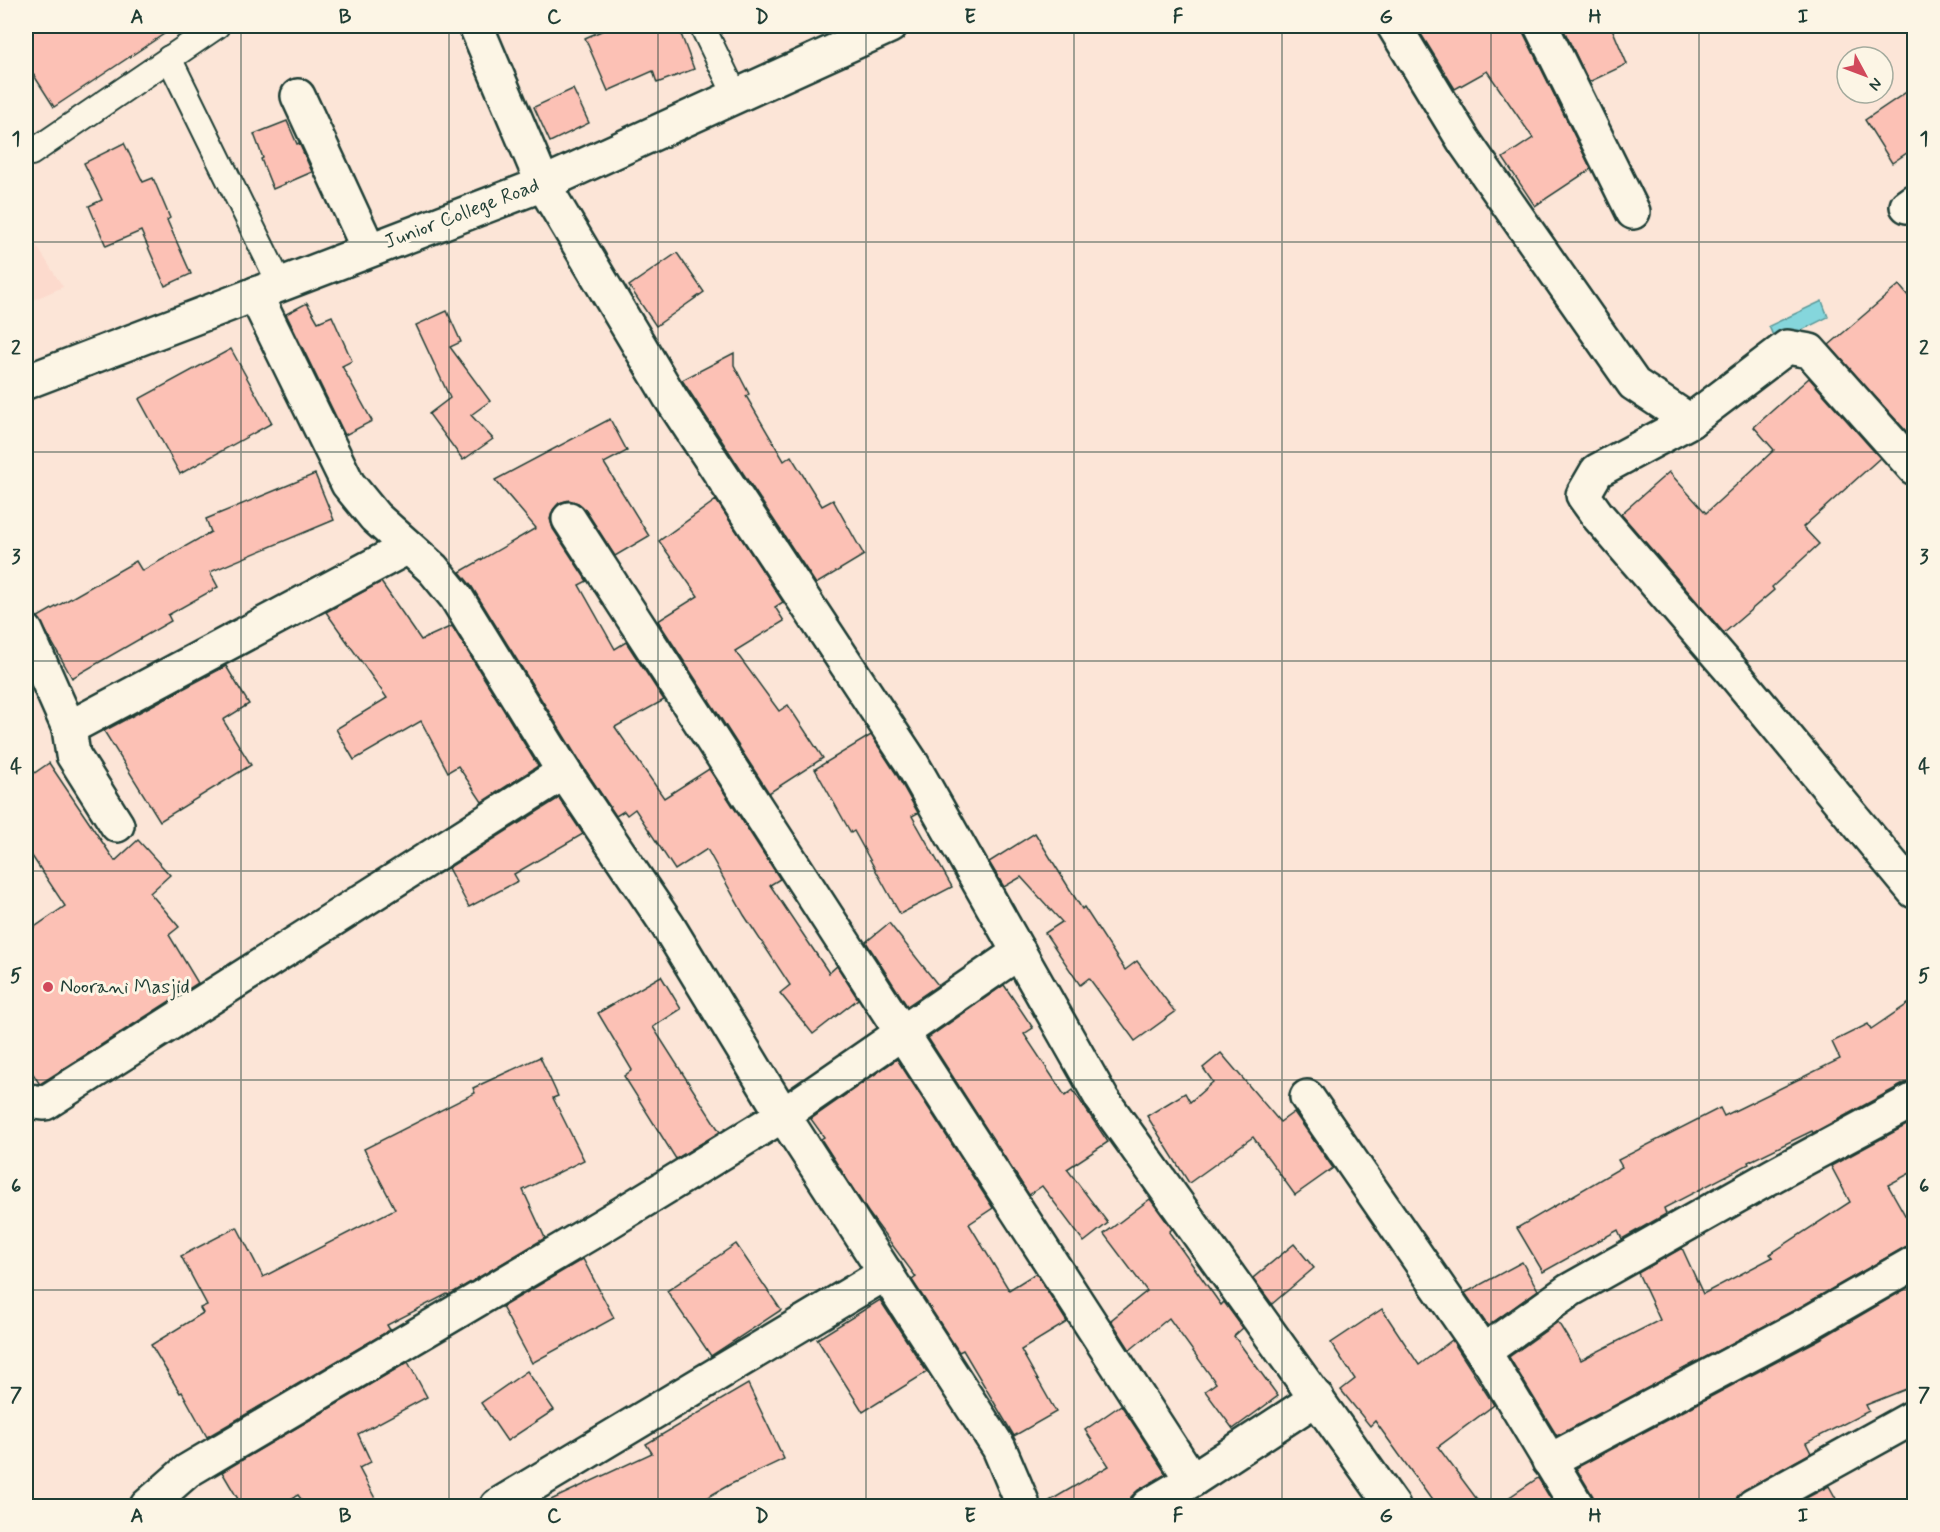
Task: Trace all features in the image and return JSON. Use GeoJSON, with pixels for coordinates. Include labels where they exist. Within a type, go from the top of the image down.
{"type":"FeatureCollection","features":[{"type":"Feature","properties":{"kind":"street"},"geometry":{"type":"LineString","coordinates":[[476,26],[543,184],[670,397],[911,762],[1102,1099],[1393,1506]]}},
{"type":"Feature","properties":{"kind":"street","name":"Junior College Road"},"geometry":{"type":"LineString","coordinates":[[26,382],[543,184],[890,26]]}},
{"type":"Feature","properties":{"kind":"street"},"geometry":{"type":"LineString","coordinates":[[1394,26],[1464,141],[1634,384],[1690,421]]}},
{"type":"Feature","properties":{"kind":"street"},"geometry":{"type":"LineString","coordinates":[[1541,26],[1633,212]]}},
{"type":"Feature","properties":{"kind":"street"},"geometry":{"type":"LineString","coordinates":[[298,96],[369,250]]}},
{"type":"Feature","properties":{"kind":"street"},"geometry":{"type":"LineString","coordinates":[[267,289],[348,484],[375,518],[433,570],[456,597],[564,772],[668,926],[783,1115],[999,1448],[1022,1506]]}},
{"type":"Feature","properties":{"kind":"street"},"geometry":{"type":"LineString","coordinates":[[1914,468],[1810,351],[1787,347],[1690,421],[1597,471],[1583,495],[1598,516],[1731,670],[1914,891]]}},
{"type":"Feature","properties":{"kind":"street"},"geometry":{"type":"LineString","coordinates":[[569,519],[1192,1479]]}},
{"type":"Feature","properties":{"kind":"street"},"geometry":{"type":"LineString","coordinates":[[69,728],[408,547]]}},
{"type":"Feature","properties":{"kind":"street"},"geometry":{"type":"LineString","coordinates":[[26,631],[69,728],[73,755],[117,825]]}},
{"type":"Feature","properties":{"kind":"street"},"geometry":{"type":"LineString","coordinates":[[26,1101],[45,1103],[564,772]]}},
{"type":"Feature","properties":{"kind":"street"},"geometry":{"type":"LineString","coordinates":[[147,1506],[187,1471],[592,1232],[783,1115],[1019,952]]}},
{"type":"Feature","properties":{"kind":"street"},"geometry":{"type":"LineString","coordinates":[[1307,1097],[1483,1352],[1577,1506]]}},
{"type":"Feature","properties":{"kind":"street"},"geometry":{"type":"LineString","coordinates":[[1483,1352],[1570,1290],[1859,1128],[1914,1100]]}},
{"type":"Feature","properties":{"kind":"street"},"geometry":{"type":"LineString","coordinates":[[1549,1461],[1810,1322],[1914,1263]]}},
{"type":"Feature","properties":{"kind":"street"},"geometry":{"type":"LineString","coordinates":[[505,1504],[886,1274]]}},
{"type":"Feature","properties":{"kind":"street"},"geometry":{"type":"LineString","coordinates":[[1148,1506],[1317,1398]]}},
{"type":"Feature","properties":{"kind":"street"},"geometry":{"type":"LineString","coordinates":[[1753,1506],[1914,1418]]}},
{"type":"Feature","properties":{"kind":"lane"},"geometry":{"type":"LineString","coordinates":[[26,144],[31,153],[217,26]]}},
{"type":"Feature","properties":{"kind":"lane"},"geometry":{"type":"LineString","coordinates":[[702,26],[736,96]]}},
{"type":"Feature","properties":{"kind":"lane"},"geometry":{"type":"LineString","coordinates":[[169,58],[267,289]]}},
{"type":"Feature","properties":{"kind":"shaded area"},"geometry":{"type":"Polygon","coordinates":[[[26,229],[63,287],[26,303],[26,229]]]}},
{"type":"Feature","properties":{"kind":"water"},"geometry":{"type":"Polygon","coordinates":[[[1822,301],[1828,317],[1776,343],[1769,326],[1822,301]]]}},
{"type":"Feature","properties":{"kind":"building"},"geometry":{"type":"Polygon","coordinates":[[[26,26],[176,26],[54,107],[26,63],[26,26]]]}},
{"type":"Feature","properties":{"kind":"building"},"geometry":{"type":"Polygon","coordinates":[[[613,26],[678,26],[694,69],[657,83],[653,71],[608,91],[585,38],[613,26]]]}},
{"type":"Feature","properties":{"kind":"building"},"geometry":{"type":"Polygon","coordinates":[[[1416,26],[1522,26],[1591,169],[1535,206],[1503,158],[1533,138],[1487,71],[1455,89],[1416,26]]]}},
{"type":"Feature","properties":{"kind":"building"},"geometry":{"type":"Polygon","coordinates":[[[1562,26],[1611,26],[1627,64],[1589,82],[1562,26]]]}},
{"type":"Feature","properties":{"kind":"building"},"geometry":{"type":"Polygon","coordinates":[[[1914,87],[1914,148],[1892,163],[1865,120],[1887,105],[1895,105],[1895,100],[1914,87]]]}},
{"type":"Feature","properties":{"kind":"building"},"geometry":{"type":"Polygon","coordinates":[[[573,89],[589,123],[550,142],[534,107],[573,89]]]}},
{"type":"Feature","properties":{"kind":"building"},"geometry":{"type":"Polygon","coordinates":[[[287,121],[312,172],[273,189],[254,134],[287,121]]]}},
{"type":"Feature","properties":{"kind":"building"},"geometry":{"type":"Polygon","coordinates":[[[124,143],[143,182],[153,178],[170,218],[167,220],[191,274],[165,286],[141,231],[106,246],[89,206],[102,200],[84,163],[124,143]]]}},
{"type":"Feature","properties":{"kind":"building"},"geometry":{"type":"Polygon","coordinates":[[[677,253],[704,292],[656,326],[629,286],[677,253]]]}},
{"type":"Feature","properties":{"kind":"building"},"geometry":{"type":"Polygon","coordinates":[[[1899,285],[1914,303],[1914,440],[1829,345],[1899,285]]]}},
{"type":"Feature","properties":{"kind":"building"},"geometry":{"type":"Polygon","coordinates":[[[307,303],[318,322],[332,316],[352,361],[342,366],[372,421],[345,435],[286,314],[307,303]]]}},
{"type":"Feature","properties":{"kind":"building"},"geometry":{"type":"Polygon","coordinates":[[[447,311],[461,342],[450,347],[490,401],[471,415],[493,439],[463,460],[429,414],[450,398],[416,325],[447,311]]]}},
{"type":"Feature","properties":{"kind":"building"},"geometry":{"type":"Polygon","coordinates":[[[231,349],[272,423],[180,474],[139,399],[231,349]]]}},
{"type":"Feature","properties":{"kind":"building"},"geometry":{"type":"Polygon","coordinates":[[[734,353],[734,365],[749,394],[746,396],[784,461],[791,456],[822,506],[833,500],[864,555],[816,584],[682,380],[734,353]]]}},
{"type":"Feature","properties":{"kind":"building"},"geometry":{"type":"Polygon","coordinates":[[[1809,378],[1880,458],[1803,527],[1819,544],[1772,587],[1774,590],[1724,633],[1621,514],[1669,472],[1706,513],[1774,450],[1754,427],[1809,378]]]}},
{"type":"Feature","properties":{"kind":"building"},"geometry":{"type":"Polygon","coordinates":[[[610,419],[627,451],[604,463],[649,536],[615,556],[585,509],[578,503],[569,500],[559,503],[550,519],[553,529],[587,581],[579,585],[615,649],[626,642],[664,700],[615,727],[664,798],[709,769],[780,879],[770,885],[829,973],[837,966],[858,999],[813,1034],[780,993],[790,985],[744,915],[707,849],[675,870],[635,809],[627,815],[624,811],[616,816],[472,587],[460,572],[536,528],[495,480],[610,419]]]}},
{"type":"Feature","properties":{"kind":"building"},"geometry":{"type":"Polygon","coordinates":[[[315,474],[334,520],[210,572],[218,587],[168,615],[171,621],[72,678],[38,617],[136,561],[142,571],[211,532],[206,519],[315,474]]]}},
{"type":"Feature","properties":{"kind":"building"},"geometry":{"type":"Polygon","coordinates":[[[716,500],[783,602],[775,607],[784,621],[735,651],[779,711],[788,705],[823,758],[769,793],[658,621],[698,596],[659,541],[716,500]]]}},
{"type":"Feature","properties":{"kind":"building"},"geometry":{"type":"Polygon","coordinates":[[[381,582],[421,640],[452,626],[538,766],[482,802],[458,766],[448,772],[421,721],[354,760],[336,729],[387,698],[326,612],[381,582]]]}},
{"type":"Feature","properties":{"kind":"building"},"geometry":{"type":"Polygon","coordinates":[[[226,666],[249,704],[223,720],[251,765],[160,821],[104,731],[226,666]]]}},
{"type":"Feature","properties":{"kind":"building"},"geometry":{"type":"Polygon","coordinates":[[[871,735],[918,813],[912,816],[952,887],[900,914],[854,831],[851,833],[815,769],[871,735]]]}},
{"type":"Feature","properties":{"kind":"building"},"geometry":{"type":"Polygon","coordinates":[[[49,763],[115,861],[138,840],[170,875],[150,893],[179,927],[169,935],[198,983],[40,1084],[26,1063],[26,933],[65,906],[26,847],[26,779],[49,763]]]}},
{"type":"Feature","properties":{"kind":"building"},"geometry":{"type":"Polygon","coordinates":[[[559,798],[583,834],[514,874],[518,881],[469,907],[448,868],[559,798]]]}},
{"type":"Feature","properties":{"kind":"building"},"geometry":{"type":"Polygon","coordinates":[[[1035,833],[1082,909],[1084,907],[1125,970],[1137,961],[1175,1012],[1135,1041],[1089,978],[1080,985],[1045,933],[1062,922],[1021,877],[1004,887],[989,862],[1035,833]]]}},
{"type":"Feature","properties":{"kind":"building"},"geometry":{"type":"Polygon","coordinates":[[[889,923],[938,985],[907,1006],[866,942],[889,923]]]}},
{"type":"Feature","properties":{"kind":"building"},"geometry":{"type":"Polygon","coordinates":[[[661,976],[681,1009],[653,1027],[720,1132],[676,1159],[624,1076],[632,1070],[598,1013],[661,976]]]}},
{"type":"Feature","properties":{"kind":"building"},"geometry":{"type":"Polygon","coordinates":[[[1004,985],[1033,1028],[1024,1034],[1065,1096],[1073,1090],[1108,1142],[1067,1169],[1108,1223],[1084,1242],[1042,1186],[1029,1195],[928,1038],[1004,985]]]}},
{"type":"Feature","properties":{"kind":"building"},"geometry":{"type":"Polygon","coordinates":[[[1914,1000],[1914,1081],[1905,1083],[1813,1133],[1812,1131],[1748,1162],[1749,1164],[1664,1208],[1666,1214],[1622,1239],[1618,1230],[1543,1272],[1517,1228],[1622,1167],[1618,1160],[1720,1108],[1724,1116],[1840,1059],[1832,1042],[1868,1024],[1871,1029],[1914,1000]]]}},
{"type":"Feature","properties":{"kind":"building"},"geometry":{"type":"Polygon","coordinates":[[[1221,1053],[1280,1122],[1294,1112],[1333,1168],[1295,1195],[1253,1137],[1189,1183],[1147,1116],[1185,1093],[1190,1102],[1213,1082],[1203,1068],[1221,1053]]]}},
{"type":"Feature","properties":{"kind":"building"},"geometry":{"type":"Polygon","coordinates":[[[540,1057],[558,1096],[553,1098],[584,1160],[523,1190],[545,1238],[449,1295],[387,1325],[390,1330],[207,1437],[182,1392],[180,1393],[151,1345],[203,1313],[200,1308],[207,1305],[181,1256],[237,1227],[263,1277],[395,1209],[364,1149],[475,1093],[473,1088],[540,1057]]]}},
{"type":"Feature","properties":{"kind":"building"},"geometry":{"type":"Polygon","coordinates":[[[897,1059],[993,1208],[969,1224],[1009,1290],[1036,1273],[1067,1322],[1021,1350],[1056,1412],[1014,1436],[963,1350],[959,1352],[912,1280],[916,1277],[868,1212],[821,1139],[824,1137],[811,1119],[897,1059]]]}},
{"type":"Feature","properties":{"kind":"building"},"geometry":{"type":"Polygon","coordinates":[[[1914,1121],[1914,1171],[1888,1185],[1914,1231],[1914,1244],[1557,1436],[1509,1357],[1558,1322],[1581,1360],[1660,1320],[1638,1273],[1682,1248],[1703,1294],[1773,1257],[1770,1254],[1850,1202],[1831,1166],[1914,1121]]]}},
{"type":"Feature","properties":{"kind":"building"},"geometry":{"type":"Polygon","coordinates":[[[1150,1199],[1172,1229],[1169,1232],[1221,1305],[1224,1302],[1243,1328],[1234,1336],[1278,1396],[1233,1429],[1205,1391],[1216,1383],[1169,1318],[1130,1350],[1111,1320],[1147,1291],[1104,1234],[1150,1199]]]}},
{"type":"Feature","properties":{"kind":"building"},"geometry":{"type":"Polygon","coordinates":[[[736,1244],[781,1310],[711,1356],[667,1291],[736,1244]]]}},
{"type":"Feature","properties":{"kind":"building"},"geometry":{"type":"Polygon","coordinates":[[[1294,1244],[1314,1268],[1272,1304],[1253,1278],[1294,1244]]]}},
{"type":"Feature","properties":{"kind":"building"},"geometry":{"type":"Polygon","coordinates":[[[583,1259],[614,1318],[532,1363],[502,1307],[583,1259]]]}},
{"type":"Feature","properties":{"kind":"building"},"geometry":{"type":"Polygon","coordinates":[[[1522,1262],[1538,1290],[1488,1326],[1465,1293],[1522,1262]]]}},
{"type":"Feature","properties":{"kind":"building"},"geometry":{"type":"Polygon","coordinates":[[[1914,1284],[1914,1386],[1866,1405],[1869,1411],[1806,1443],[1811,1453],[1744,1490],[1737,1497],[1734,1506],[1596,1506],[1593,1496],[1576,1468],[1820,1339],[1914,1284]]]}},
{"type":"Feature","properties":{"kind":"building"},"geometry":{"type":"Polygon","coordinates":[[[880,1300],[927,1372],[863,1412],[817,1339],[880,1300]]]}},
{"type":"Feature","properties":{"kind":"building"},"geometry":{"type":"Polygon","coordinates":[[[1382,1309],[1419,1365],[1452,1340],[1494,1405],[1438,1447],[1482,1506],[1436,1506],[1375,1421],[1370,1426],[1341,1390],[1355,1379],[1331,1343],[1382,1309]]]}},
{"type":"Feature","properties":{"kind":"building"},"geometry":{"type":"Polygon","coordinates":[[[408,1362],[427,1397],[358,1434],[371,1462],[359,1468],[379,1506],[306,1506],[298,1495],[277,1506],[242,1506],[222,1472],[408,1362]]]}},
{"type":"Feature","properties":{"kind":"building"},"geometry":{"type":"Polygon","coordinates":[[[527,1371],[554,1410],[507,1441],[481,1403],[527,1371]]]}},
{"type":"Feature","properties":{"kind":"building"},"geometry":{"type":"Polygon","coordinates":[[[748,1384],[784,1459],[729,1485],[692,1506],[538,1506],[652,1453],[646,1444],[748,1384]]]}},
{"type":"Feature","properties":{"kind":"building"},"geometry":{"type":"Polygon","coordinates":[[[1121,1405],[1166,1474],[1138,1490],[1131,1497],[1129,1506],[1041,1506],[1109,1466],[1085,1430],[1121,1405]]]}},
{"type":"Feature","properties":{"kind":"building"},"geometry":{"type":"Polygon","coordinates":[[[1538,1478],[1555,1506],[1496,1506],[1538,1478]]]}},
{"type":"Feature","properties":{"kind":"building"},"geometry":{"type":"Polygon","coordinates":[[[1829,1486],[1840,1506],[1791,1506],[1829,1486]]]}},
{"type":"Feature","properties":{"kind":"place","name":"Noorani Masjid"},"geometry":{"type":"Point","coordinates":[48,987]}}]}
